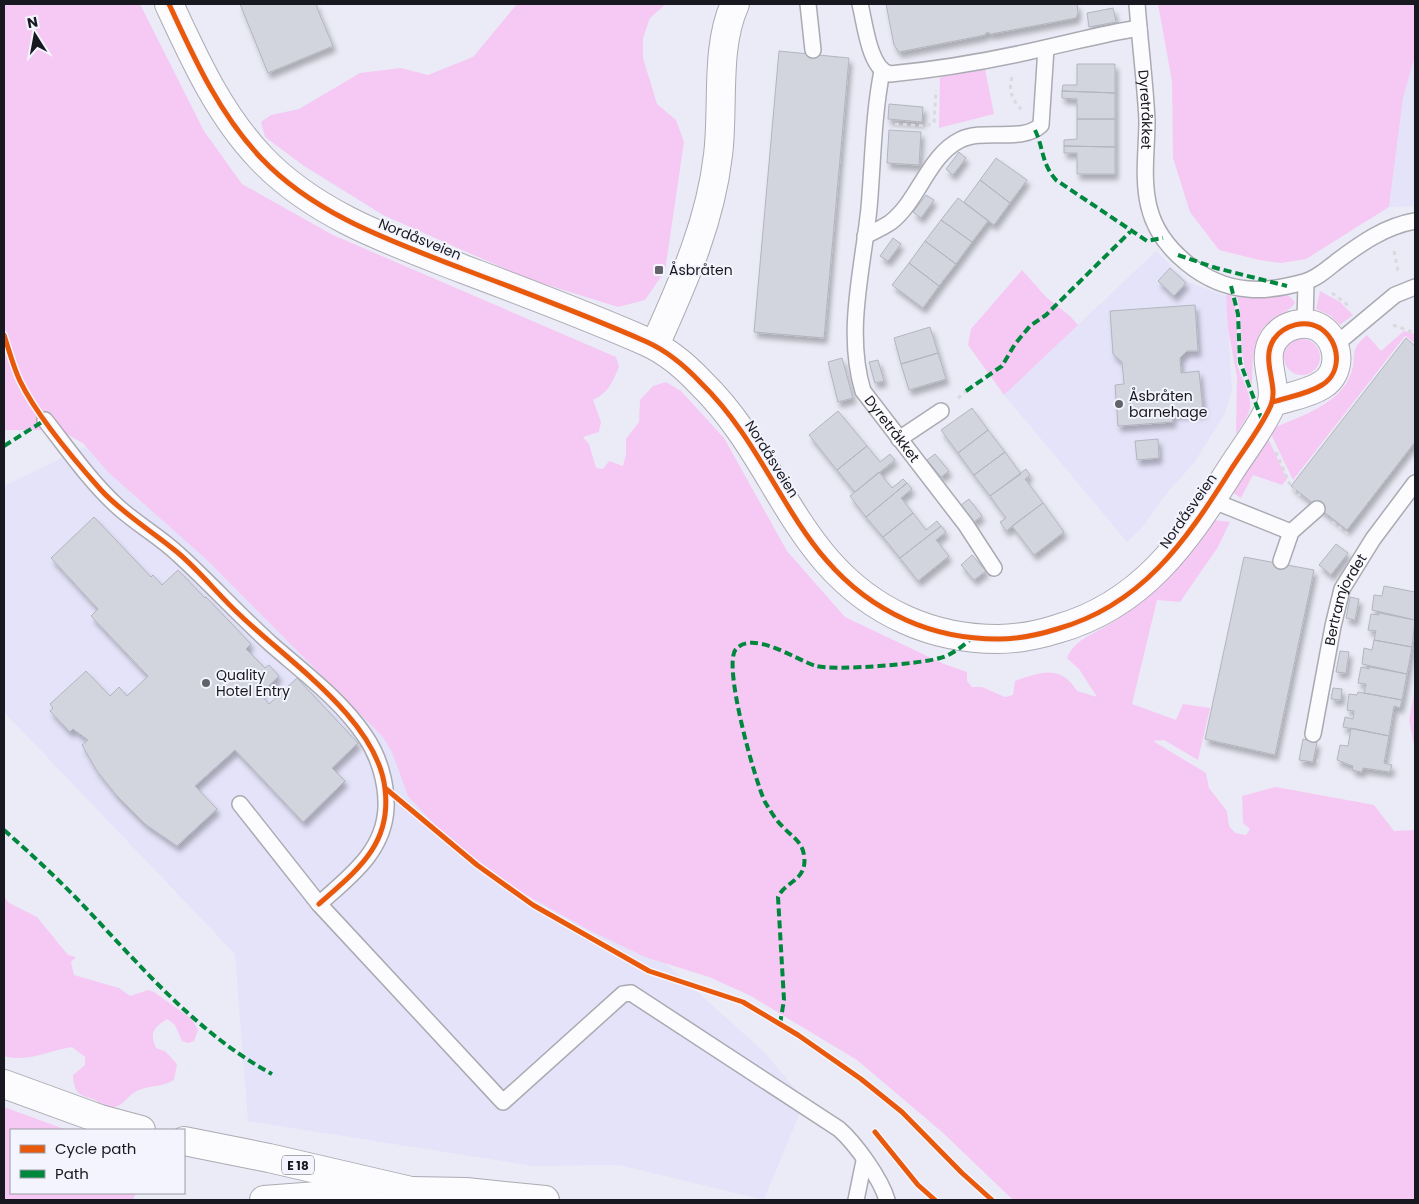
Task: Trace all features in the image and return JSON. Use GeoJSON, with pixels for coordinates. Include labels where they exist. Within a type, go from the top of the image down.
{"type":"FeatureCollection","features":[{"type":"Feature","properties":{"kind":"main road","name":"Nordåsveien"},"geometry":{"type":"LineString","coordinates":[[169,4],[222,110],[242,137],[281,178],[319,206],[358,226],[413,250],[595,319],[655,345],[679,362],[719,400],[805,534],[828,564],[855,591],[882,610],[943,633],[972,638],[1002,639],[1023,637],[1069,626],[1098,614],[1130,595],[1157,572],[1184,540],[1267,411]]}},
{"type":"Feature","properties":{"kind":"main road"},"geometry":{"type":"LineString","coordinates":[[655,345],[694,254],[710,206],[718,152],[724,51],[728,23],[734,4]]}},
{"type":"Feature","properties":{"kind":"main road"},"geometry":{"type":"LineString","coordinates":[[1305,323],[1322,329],[1335,346],[1338,360],[1332,375],[1322,386],[1267,411],[1268,360],[1270,347],[1276,335],[1286,328],[1305,323]]}},
{"type":"Feature","properties":{"kind":"main road"},"geometry":{"type":"LineString","coordinates":[[4,1084],[100,1119],[137,1129]]}},
{"type":"Feature","properties":{"kind":"main road","name":"E 18"},"geometry":{"type":"LineString","coordinates":[[185,1141],[269,1158],[411,1191]]}},
{"type":"Feature","properties":{"kind":"main road"},"geometry":{"type":"LineString","coordinates":[[411,1191],[466,1192],[545,1200]]}},
{"type":"Feature","properties":{"kind":"main road","name":"E 18"},"geometry":{"type":"LineString","coordinates":[[264,1200],[328,1193],[411,1191]]}},
{"type":"Feature","properties":{"kind":"lane"},"geometry":{"type":"LineString","coordinates":[[808,4],[813,36],[813,50]]}},
{"type":"Feature","properties":{"kind":"lane"},"geometry":{"type":"LineString","coordinates":[[860,4],[875,63],[882,71],[890,74],[936,69],[1046,48],[1090,36],[1139,28]]}},
{"type":"Feature","properties":{"kind":"lane","name":"Dyretråkket"},"geometry":{"type":"LineString","coordinates":[[1137,4],[1146,97],[1146,191],[1149,208],[1163,238],[1178,256],[1194,268],[1231,286],[1248,289],[1269,289],[1306,282]]}},
{"type":"Feature","properties":{"kind":"lane"},"geometry":{"type":"LineString","coordinates":[[865,236],[892,221],[950,146],[970,136],[1022,134],[1035,130],[1041,125],[1046,48]]}},
{"type":"Feature","properties":{"kind":"lane","name":"Dyretråkket"},"geometry":{"type":"LineString","coordinates":[[882,71],[875,123],[856,318],[858,373],[863,391],[966,525],[994,568]]}},
{"type":"Feature","properties":{"kind":"lane"},"geometry":{"type":"LineString","coordinates":[[1305,323],[1306,282],[1321,274],[1362,243],[1390,228],[1415,221]]}},
{"type":"Feature","properties":{"kind":"lane"},"geometry":{"type":"LineString","coordinates":[[1335,346],[1383,305],[1409,289]]}},
{"type":"Feature","properties":{"kind":"lane"},"geometry":{"type":"LineString","coordinates":[[900,438],[942,411]]}},
{"type":"Feature","properties":{"kind":"lane"},"geometry":{"type":"LineString","coordinates":[[46,420],[101,490],[117,506],[177,553],[240,615],[305,673],[354,721],[366,737],[378,762],[386,788],[386,809],[380,837],[371,855],[319,904]]}},
{"type":"Feature","properties":{"kind":"lane","name":"Bertramjordet"},"geometry":{"type":"LineString","coordinates":[[1313,734],[1333,626],[1342,589],[1373,539],[1415,483]]}},
{"type":"Feature","properties":{"kind":"lane"},"geometry":{"type":"LineString","coordinates":[[1211,500],[1291,532]]}},
{"type":"Feature","properties":{"kind":"lane"},"geometry":{"type":"LineString","coordinates":[[1280,561],[1291,532],[1316,510]]}},
{"type":"Feature","properties":{"kind":"lane"},"geometry":{"type":"LineString","coordinates":[[240,804],[319,904],[503,1102],[624,994],[631,993],[834,1125],[857,1146],[864,1161],[883,1187],[886,1200]]}},
{"type":"Feature","properties":{"kind":"lane"},"geometry":{"type":"LineString","coordinates":[[856,1200],[864,1161]]}},
{"type":"Feature","properties":{"kind":"path"},"geometry":{"type":"LineString","coordinates":[[875,123],[926,126],[934,124],[936,69]]}},
{"type":"Feature","properties":{"kind":"path"},"geometry":{"type":"LineString","coordinates":[[1390,228],[1409,289]]}},
{"type":"Feature","properties":{"kind":"path"},"geometry":{"type":"LineString","coordinates":[[1267,411],[1291,487],[1316,510]]}},
{"type":"Feature","properties":{"kind":"shaded area"},"geometry":{"type":"Polygon","coordinates":[[[4,4],[140,4],[204,131],[242,184],[333,235],[616,357],[619,367],[612,382],[603,394],[593,400],[601,422],[599,432],[583,437],[589,444],[596,468],[603,469],[609,461],[623,466],[626,454],[626,439],[639,422],[640,400],[653,386],[666,382],[681,391],[724,438],[787,551],[845,617],[944,664],[967,672],[967,681],[972,687],[982,687],[1005,697],[1013,695],[1015,681],[1041,673],[1049,673],[1064,677],[1071,682],[1077,691],[1097,697],[1079,669],[1067,658],[1070,652],[1084,638],[1141,603],[1179,566],[1214,520],[1230,522],[1218,547],[1180,602],[1157,600],[1132,704],[1176,720],[1183,704],[1210,708],[1198,760],[1164,740],[1153,741],[1206,773],[1209,788],[1227,811],[1229,826],[1235,833],[1246,835],[1250,829],[1243,823],[1242,796],[1276,787],[1374,805],[1394,831],[1415,830],[1415,1200],[1013,1200],[942,1132],[857,1060],[749,995],[709,977],[645,957],[589,930],[503,882],[435,825],[408,796],[392,752],[383,737],[205,558],[108,472],[84,444],[60,430],[4,430],[4,4]]]}},
{"type":"Feature","properties":{"kind":"shaded area"},"geometry":{"type":"Polygon","coordinates":[[[517,4],[666,4],[650,18],[643,38],[643,58],[657,104],[676,120],[684,142],[665,271],[645,300],[618,307],[528,279],[383,215],[304,166],[265,137],[261,122],[271,115],[299,109],[360,73],[401,68],[428,75],[473,57],[517,4]]]}},
{"type":"Feature","properties":{"kind":"shaded area"},"geometry":{"type":"Polygon","coordinates":[[[1158,4],[1415,4],[1415,56],[1403,98],[1389,207],[1306,259],[1281,263],[1259,260],[1219,250],[1190,212],[1173,158],[1172,81],[1158,4]]]}},
{"type":"Feature","properties":{"kind":"shaded area"},"geometry":{"type":"Polygon","coordinates":[[[1415,56],[1415,206],[1389,207],[1403,98],[1415,56]]]}},
{"type":"Feature","properties":{"kind":"shaded area"},"geometry":{"type":"Polygon","coordinates":[[[985,69],[994,114],[939,128],[940,77],[985,69]]]}},
{"type":"Feature","properties":{"kind":"shaded area","name":"Åsbråten barnehage"},"geometry":{"type":"Polygon","coordinates":[[[1156,251],[1188,282],[1226,296],[1232,390],[1225,413],[1194,463],[1166,494],[1142,528],[1127,542],[1004,395],[1156,251]]]}},
{"type":"Feature","properties":{"kind":"shaded area"},"geometry":{"type":"Polygon","coordinates":[[[1022,270],[1046,297],[1070,316],[1078,325],[1004,395],[968,345],[971,329],[1022,270]]]}},
{"type":"Feature","properties":{"kind":"shaded area"},"geometry":{"type":"Polygon","coordinates":[[[1320,291],[1340,302],[1353,315],[1340,325],[1331,316],[1316,309],[1320,291]]]}},
{"type":"Feature","properties":{"kind":"shaded area"},"geometry":{"type":"Polygon","coordinates":[[[1229,293],[1233,299],[1237,316],[1237,362],[1250,401],[1248,414],[1236,434],[1237,377],[1228,329],[1226,296],[1229,293]]]}},
{"type":"Feature","properties":{"kind":"shaded area"},"geometry":{"type":"Polygon","coordinates":[[[1237,295],[1255,297],[1288,295],[1295,302],[1291,308],[1266,324],[1259,334],[1253,355],[1252,385],[1247,374],[1242,352],[1237,295]]]}},
{"type":"Feature","properties":{"kind":"shaded area"},"geometry":{"type":"Polygon","coordinates":[[[1404,331],[1415,334],[1415,343],[1405,336],[1293,480],[1270,432],[1274,428],[1328,402],[1337,395],[1350,376],[1357,346],[1367,335],[1381,351],[1404,331]]]}},
{"type":"Feature","properties":{"kind":"shaded area"},"geometry":{"type":"Polygon","coordinates":[[[1302,339],[1309,340],[1315,344],[1319,350],[1319,364],[1315,370],[1309,374],[1302,375],[1295,374],[1289,370],[1285,364],[1284,357],[1285,350],[1289,344],[1295,340],[1302,339]]]}},
{"type":"Feature","properties":{"kind":"shaded area"},"geometry":{"type":"Polygon","coordinates":[[[1267,436],[1287,479],[1282,485],[1253,475],[1241,498],[1232,492],[1267,436]]]}},
{"type":"Feature","properties":{"kind":"shaded area"},"geometry":{"type":"Polygon","coordinates":[[[90,444],[763,1051],[805,1100],[764,1200],[619,1165],[533,1166],[248,1121],[235,954],[4,712],[4,486],[90,444]]]}},
{"type":"Feature","properties":{"kind":"shaded area"},"geometry":{"type":"Polygon","coordinates":[[[1415,688],[1415,751],[1409,720],[1415,688]]]}},
{"type":"Feature","properties":{"kind":"shaded area"},"geometry":{"type":"Polygon","coordinates":[[[4,896],[9,903],[37,917],[68,955],[76,957],[71,962],[74,975],[119,988],[130,996],[148,990],[154,992],[192,1019],[198,1030],[194,1041],[188,1043],[182,1041],[175,1025],[167,1019],[156,1028],[153,1034],[156,1048],[165,1051],[177,1064],[174,1080],[166,1084],[139,1090],[122,1104],[104,1109],[99,1103],[76,1091],[73,1075],[85,1065],[85,1057],[72,1047],[30,1057],[13,1058],[4,1056],[4,896]]]}},
{"type":"Feature","properties":{"kind":"shaded area"},"geometry":{"type":"Polygon","coordinates":[[[4,1107],[64,1129],[10,1129],[10,1194],[136,1194],[133,1200],[4,1200],[4,1107]]]}},
{"type":"Feature","properties":{"kind":"building"},"geometry":{"type":"Polygon","coordinates":[[[240,4],[317,4],[333,46],[268,73],[240,4]]]}},
{"type":"Feature","properties":{"kind":"building"},"geometry":{"type":"Polygon","coordinates":[[[886,4],[1077,4],[1078,13],[1076,18],[991,34],[987,32],[985,35],[899,52],[894,45],[886,4]]]}},
{"type":"Feature","properties":{"kind":"building"},"geometry":{"type":"Polygon","coordinates":[[[1113,8],[1116,22],[1089,27],[1087,13],[1113,8]]]}},
{"type":"Feature","properties":{"kind":"building"},"geometry":{"type":"Polygon","coordinates":[[[779,51],[849,58],[824,338],[754,332],[779,51]]]}},
{"type":"Feature","properties":{"kind":"building"},"geometry":{"type":"Polygon","coordinates":[[[1077,64],[1115,64],[1115,93],[1062,91],[1063,85],[1077,85],[1077,64]]]}},
{"type":"Feature","properties":{"kind":"building"},"geometry":{"type":"Polygon","coordinates":[[[1062,91],[1115,93],[1115,119],[1077,119],[1077,99],[1062,98],[1062,91]]]}},
{"type":"Feature","properties":{"kind":"building"},"geometry":{"type":"Polygon","coordinates":[[[889,104],[923,107],[922,122],[888,119],[889,104]]]}},
{"type":"Feature","properties":{"kind":"building"},"geometry":{"type":"Polygon","coordinates":[[[1077,119],[1115,119],[1115,147],[1064,146],[1064,140],[1077,139],[1077,119]]]}},
{"type":"Feature","properties":{"kind":"building"},"geometry":{"type":"Polygon","coordinates":[[[889,130],[921,132],[919,165],[887,163],[889,130]]]}},
{"type":"Feature","properties":{"kind":"building"},"geometry":{"type":"Polygon","coordinates":[[[1064,146],[1115,147],[1115,174],[1077,174],[1077,153],[1064,153],[1064,146]]]}},
{"type":"Feature","properties":{"kind":"building"},"geometry":{"type":"Polygon","coordinates":[[[959,152],[966,158],[953,175],[946,169],[959,152]]]}},
{"type":"Feature","properties":{"kind":"building"},"geometry":{"type":"Polygon","coordinates":[[[996,158],[1027,180],[1010,203],[980,180],[996,158]]]}},
{"type":"Feature","properties":{"kind":"building"},"geometry":{"type":"Polygon","coordinates":[[[980,180],[1010,203],[994,225],[964,202],[980,180]]]}},
{"type":"Feature","properties":{"kind":"building"},"geometry":{"type":"Polygon","coordinates":[[[926,195],[934,200],[921,218],[913,212],[926,195]]]}},
{"type":"Feature","properties":{"kind":"building"},"geometry":{"type":"Polygon","coordinates":[[[958,198],[988,221],[972,242],[941,220],[958,198]]]}},
{"type":"Feature","properties":{"kind":"building"},"geometry":{"type":"Polygon","coordinates":[[[941,220],[972,242],[956,264],[925,241],[941,220]]]}},
{"type":"Feature","properties":{"kind":"building"},"geometry":{"type":"Polygon","coordinates":[[[893,238],[901,244],[888,261],[880,256],[893,238]]]}},
{"type":"Feature","properties":{"kind":"building"},"geometry":{"type":"Polygon","coordinates":[[[925,241],[956,264],[939,286],[909,263],[925,241]]]}},
{"type":"Feature","properties":{"kind":"building"},"geometry":{"type":"Polygon","coordinates":[[[909,263],[939,286],[923,308],[892,285],[909,263]]]}},
{"type":"Feature","properties":{"kind":"building"},"geometry":{"type":"Polygon","coordinates":[[[1170,268],[1186,283],[1174,296],[1158,281],[1170,268]]]}},
{"type":"Feature","properties":{"kind":"building"},"geometry":{"type":"Polygon","coordinates":[[[1195,305],[1198,351],[1187,351],[1180,358],[1181,373],[1199,371],[1203,412],[1172,414],[1173,422],[1118,426],[1115,385],[1124,384],[1122,362],[1113,354],[1110,311],[1195,305]]]}},
{"type":"Feature","properties":{"kind":"building"},"geometry":{"type":"Polygon","coordinates":[[[930,327],[938,353],[901,364],[894,338],[930,327]]]}},
{"type":"Feature","properties":{"kind":"building"},"geometry":{"type":"Polygon","coordinates":[[[1406,338],[1415,346],[1415,442],[1347,530],[1291,486],[1406,338]]]}},
{"type":"Feature","properties":{"kind":"building"},"geometry":{"type":"Polygon","coordinates":[[[938,353],[946,379],[909,390],[901,364],[938,353]]]}},
{"type":"Feature","properties":{"kind":"building"},"geometry":{"type":"Polygon","coordinates":[[[842,358],[853,398],[838,402],[828,362],[842,358]]]}},
{"type":"Feature","properties":{"kind":"building"},"geometry":{"type":"Polygon","coordinates":[[[878,360],[884,381],[875,383],[869,362],[878,360]]]}},
{"type":"Feature","properties":{"kind":"building"},"geometry":{"type":"Polygon","coordinates":[[[972,408],[988,430],[958,453],[941,430],[972,408]]]}},
{"type":"Feature","properties":{"kind":"building"},"geometry":{"type":"Polygon","coordinates":[[[838,411],[867,446],[837,470],[809,435],[838,411]]]}},
{"type":"Feature","properties":{"kind":"building"},"geometry":{"type":"Polygon","coordinates":[[[988,430],[1005,452],[974,475],[958,453],[988,430]]]}},
{"type":"Feature","properties":{"kind":"building"},"geometry":{"type":"Polygon","coordinates":[[[1158,439],[1159,458],[1137,460],[1135,441],[1158,439]]]}},
{"type":"Feature","properties":{"kind":"building"},"geometry":{"type":"Polygon","coordinates":[[[867,446],[880,462],[890,454],[895,460],[855,492],[837,470],[867,446]]]}},
{"type":"Feature","properties":{"kind":"building"},"geometry":{"type":"Polygon","coordinates":[[[1005,452],[1021,474],[990,496],[974,475],[1005,452]]]}},
{"type":"Feature","properties":{"kind":"building"},"geometry":{"type":"Polygon","coordinates":[[[935,454],[949,471],[941,477],[927,460],[935,454]]]}},
{"type":"Feature","properties":{"kind":"building"},"geometry":{"type":"Polygon","coordinates":[[[1026,469],[1030,475],[1025,479],[1043,503],[1006,531],[1000,522],[1006,518],[990,496],[1026,469]]]}},
{"type":"Feature","properties":{"kind":"building"},"geometry":{"type":"Polygon","coordinates":[[[879,472],[892,488],[903,479],[907,483],[866,517],[850,496],[879,472]]]}},
{"type":"Feature","properties":{"kind":"building"},"geometry":{"type":"Polygon","coordinates":[[[907,483],[912,489],[901,498],[913,513],[883,537],[866,517],[907,483]]]}},
{"type":"Feature","properties":{"kind":"building"},"geometry":{"type":"Polygon","coordinates":[[[969,499],[982,516],[974,522],[961,505],[969,499]]]}},
{"type":"Feature","properties":{"kind":"building"},"geometry":{"type":"Polygon","coordinates":[[[1043,503],[1064,532],[1034,555],[1012,526],[1043,503]]]}},
{"type":"Feature","properties":{"kind":"building"},"geometry":{"type":"Polygon","coordinates":[[[913,513],[926,530],[937,521],[941,526],[900,558],[883,537],[913,513]]]}},
{"type":"Feature","properties":{"kind":"building","name":"Quality Hotel Entry"},"geometry":{"type":"Polygon","coordinates":[[[94,517],[151,577],[153,575],[162,585],[178,570],[251,644],[246,649],[265,668],[269,665],[279,676],[260,694],[269,704],[297,678],[358,743],[332,768],[345,781],[303,822],[235,750],[195,786],[217,809],[177,846],[145,824],[117,796],[97,771],[82,745],[88,740],[73,729],[70,732],[50,711],[53,708],[50,704],[86,671],[110,696],[119,687],[127,696],[148,676],[91,616],[98,609],[51,558],[94,517]]]}},
{"type":"Feature","properties":{"kind":"building"},"geometry":{"type":"Polygon","coordinates":[[[941,526],[946,532],[936,540],[949,556],[918,581],[900,558],[941,526]]]}},
{"type":"Feature","properties":{"kind":"building"},"geometry":{"type":"Polygon","coordinates":[[[1336,544],[1348,553],[1331,575],[1319,565],[1336,544]]]}},
{"type":"Feature","properties":{"kind":"building"},"geometry":{"type":"Polygon","coordinates":[[[972,555],[986,571],[974,580],[961,565],[972,555]]]}},
{"type":"Feature","properties":{"kind":"building"},"geometry":{"type":"Polygon","coordinates":[[[1244,557],[1314,570],[1275,755],[1205,739],[1244,557]]]}},
{"type":"Feature","properties":{"kind":"building"},"geometry":{"type":"Polygon","coordinates":[[[1384,586],[1415,592],[1415,620],[1372,610],[1374,595],[1382,596],[1384,586]]]}},
{"type":"Feature","properties":{"kind":"building"},"geometry":{"type":"Polygon","coordinates":[[[1350,597],[1359,599],[1355,620],[1346,618],[1350,597]]]}},
{"type":"Feature","properties":{"kind":"building"},"geometry":{"type":"Polygon","coordinates":[[[1379,613],[1415,620],[1412,647],[1374,640],[1376,631],[1368,630],[1371,614],[1379,615],[1379,613]]]}},
{"type":"Feature","properties":{"kind":"building"},"geometry":{"type":"Polygon","coordinates":[[[1374,640],[1412,647],[1407,674],[1362,664],[1364,648],[1372,650],[1374,640]]]}},
{"type":"Feature","properties":{"kind":"building"},"geometry":{"type":"Polygon","coordinates":[[[1340,651],[1349,652],[1346,673],[1336,672],[1340,651]]]}},
{"type":"Feature","properties":{"kind":"building"},"geometry":{"type":"Polygon","coordinates":[[[1361,667],[1407,674],[1402,700],[1364,693],[1366,684],[1358,683],[1361,667]]]}},
{"type":"Feature","properties":{"kind":"building"},"geometry":{"type":"Polygon","coordinates":[[[1333,688],[1342,689],[1341,700],[1331,699],[1333,688]]]}},
{"type":"Feature","properties":{"kind":"building"},"geometry":{"type":"Polygon","coordinates":[[[1358,692],[1402,700],[1400,708],[1394,706],[1389,736],[1343,727],[1345,717],[1353,719],[1354,711],[1347,710],[1349,694],[1357,695],[1358,692]]]}},
{"type":"Feature","properties":{"kind":"building"},"geometry":{"type":"Polygon","coordinates":[[[1351,728],[1389,736],[1384,763],[1392,765],[1390,772],[1363,768],[1362,772],[1352,770],[1353,766],[1337,760],[1340,745],[1348,746],[1351,728]]]}},
{"type":"Feature","properties":{"kind":"building"},"geometry":{"type":"Polygon","coordinates":[[[1303,739],[1317,742],[1313,762],[1299,760],[1303,739]]]}},
{"type":"Feature","properties":{"kind":"marked path"},"geometry":{"type":"LineString","coordinates":[[1035,130],[1045,162],[1056,180],[1147,241],[1163,238]]}},
{"type":"Feature","properties":{"kind":"marked path"},"geometry":{"type":"LineString","coordinates":[[966,391],[1002,366],[1015,344],[1030,326],[1046,315],[1130,232]]}},
{"type":"Feature","properties":{"kind":"marked path"},"geometry":{"type":"LineString","coordinates":[[1178,255],[1216,268],[1287,286]]}},
{"type":"Feature","properties":{"kind":"marked path"},"geometry":{"type":"LineString","coordinates":[[1231,286],[1238,314],[1240,362],[1262,420]]}},
{"type":"Feature","properties":{"kind":"marked path"},"geometry":{"type":"LineString","coordinates":[[4,446],[45,420]]}},
{"type":"Feature","properties":{"kind":"marked path"},"geometry":{"type":"LineString","coordinates":[[780,1024],[784,1000],[778,897],[803,870],[804,855],[799,842],[779,823],[765,802],[760,790],[736,698],[733,676],[733,659],[736,649],[744,644],[764,644],[816,666],[841,668],[878,666],[940,658],[953,652],[972,638]]}},
{"type":"Feature","properties":{"kind":"marked path"},"geometry":{"type":"LineString","coordinates":[[4,830],[62,884],[193,1018],[218,1039],[272,1074]]}},
{"type":"Feature","properties":{"kind":"cycle path"},"geometry":{"type":"LineString","coordinates":[[169,4],[198,65],[232,123],[261,158],[282,178],[330,211],[382,237],[601,322],[647,342],[669,355],[683,365],[728,414],[751,446],[813,544],[838,573],[868,599],[917,625],[939,632],[974,638],[1005,639],[1057,629],[1087,618],[1114,604],[1158,568],[1178,546],[1263,421],[1273,397],[1269,355],[1274,339],[1283,330],[1295,325],[1308,324],[1320,328],[1327,334],[1335,348],[1336,365],[1329,379],[1322,385],[1304,393],[1273,402]]}},
{"type":"Feature","properties":{"kind":"cycle path"},"geometry":{"type":"LineString","coordinates":[[4,335],[15,370],[27,394],[57,437],[101,490],[202,575],[260,634],[328,694],[349,716],[366,740],[379,764],[385,789],[386,809],[383,826],[377,841],[358,868],[319,904]]}},
{"type":"Feature","properties":{"kind":"cycle path"},"geometry":{"type":"LineString","coordinates":[[385,788],[477,865],[533,905],[649,971],[743,1002],[798,1035],[861,1079],[902,1112],[962,1173],[992,1200]]}},
{"type":"Feature","properties":{"kind":"cycle path"},"geometry":{"type":"LineString","coordinates":[[875,1132],[918,1185],[935,1200]]}},
{"type":"Feature","properties":{"kind":"place","name":"Åsbråten"},"geometry":{"type":"Point","coordinates":[659,270]}},
{"type":"Feature","properties":{"kind":"place","name":"Åsbråten barnehage"},"geometry":{"type":"Point","coordinates":[1119,404]}},
{"type":"Feature","properties":{"kind":"place","name":"Quality Hotel Entry"},"geometry":{"type":"Point","coordinates":[206,683]}}]}
